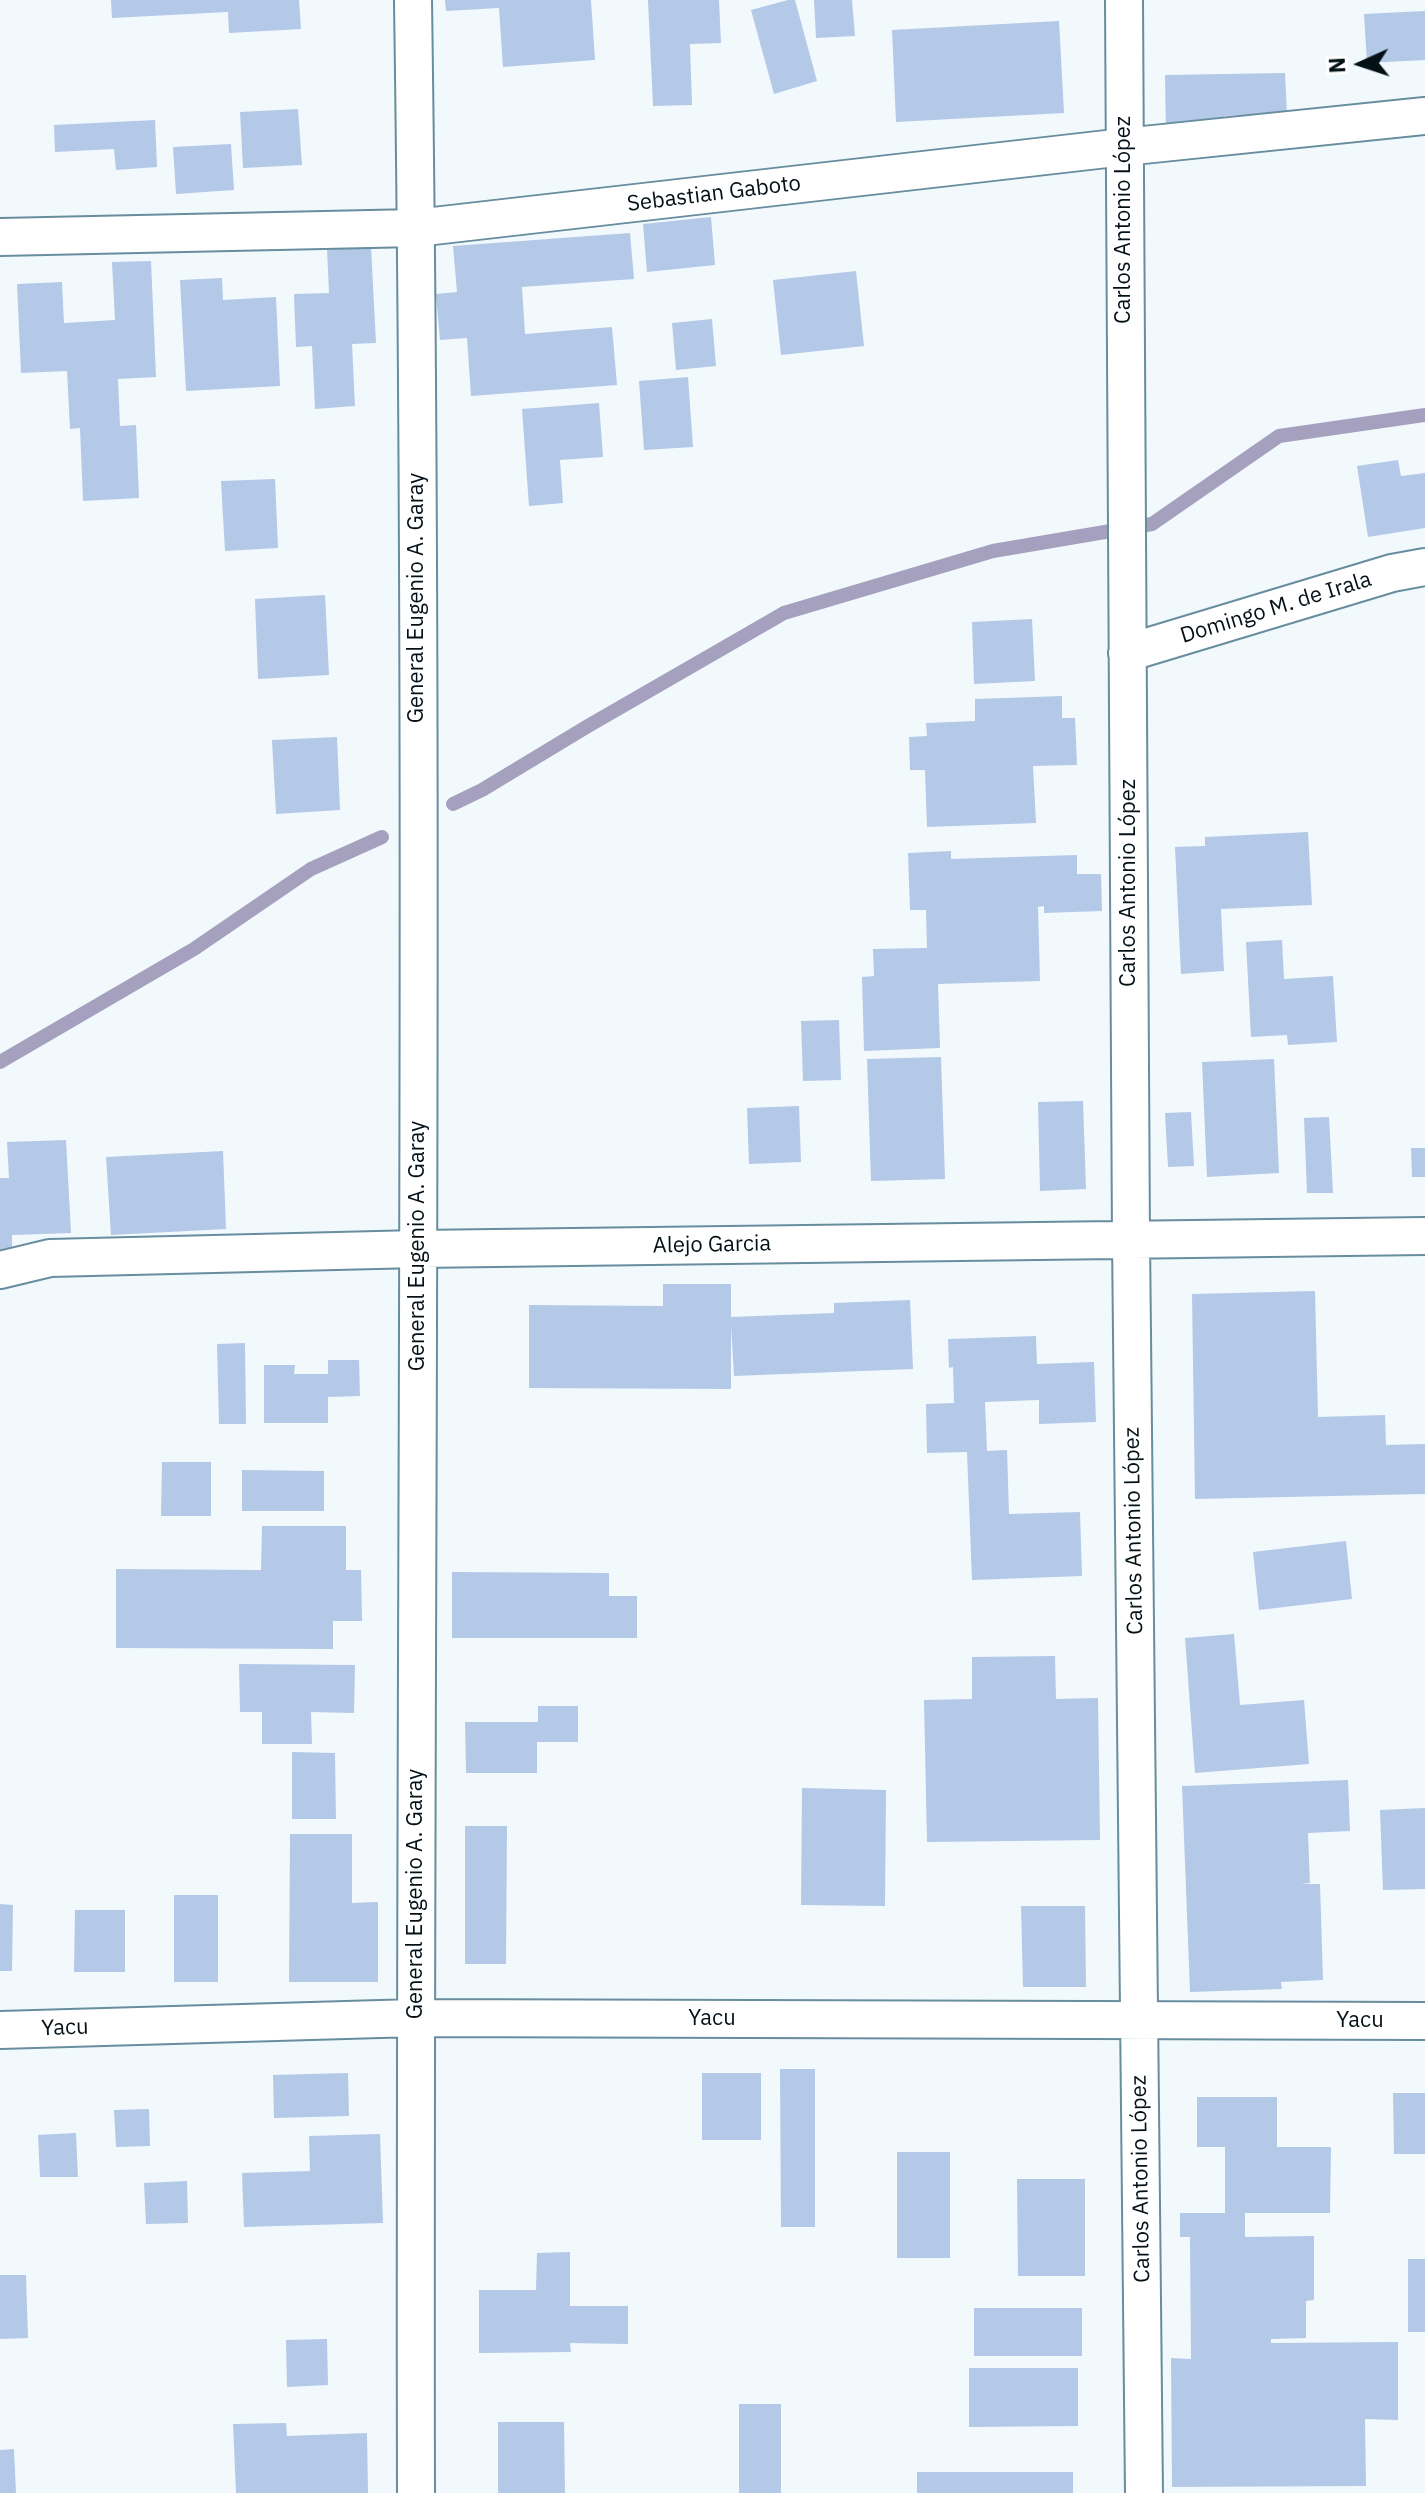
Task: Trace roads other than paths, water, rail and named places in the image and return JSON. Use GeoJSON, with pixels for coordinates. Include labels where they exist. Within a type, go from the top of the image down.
{"type":"FeatureCollection","features":[{"type":"Feature","properties":{"kind":"street","name":"General Eugenio A. Garay"},"geometry":{"type":"LineString","coordinates":[[413,0],[418,1249],[416,2493]]}},
{"type":"Feature","properties":{"kind":"street","name":"Carlos Antonio López"},"geometry":{"type":"LineString","coordinates":[[1124,0],[1131,1238],[1144,2493]]}},
{"type":"Feature","properties":{"kind":"street","name":"Sebastian Gaboto"},"geometry":{"type":"LineString","coordinates":[[0,237],[416,228],[1425,116]]}},
{"type":"Feature","properties":{"kind":"street","name":"Domingo M. de Irala"},"geometry":{"type":"LineString","coordinates":[[1127,653],[1392,573],[1425,567]]}},
{"type":"Feature","properties":{"kind":"street","name":"Alejo Garcia"},"geometry":{"type":"LineString","coordinates":[[0,1270],[50,1258],[418,1249],[1425,1236]]}},
{"type":"Feature","properties":{"kind":"street","name":"Yacu"},"geometry":{"type":"LineString","coordinates":[[0,2030],[415,2018],[1425,2021]]}},
{"type":"Feature","properties":{"kind":"waterway"},"geometry":{"type":"LineString","coordinates":[[453,804],[784,613],[993,551],[1152,524],[1279,436],[1425,415]]}},
{"type":"Feature","properties":{"kind":"waterway"},"geometry":{"type":"LineString","coordinates":[[0,1062],[194,949],[311,869],[382,837]]}}]}
